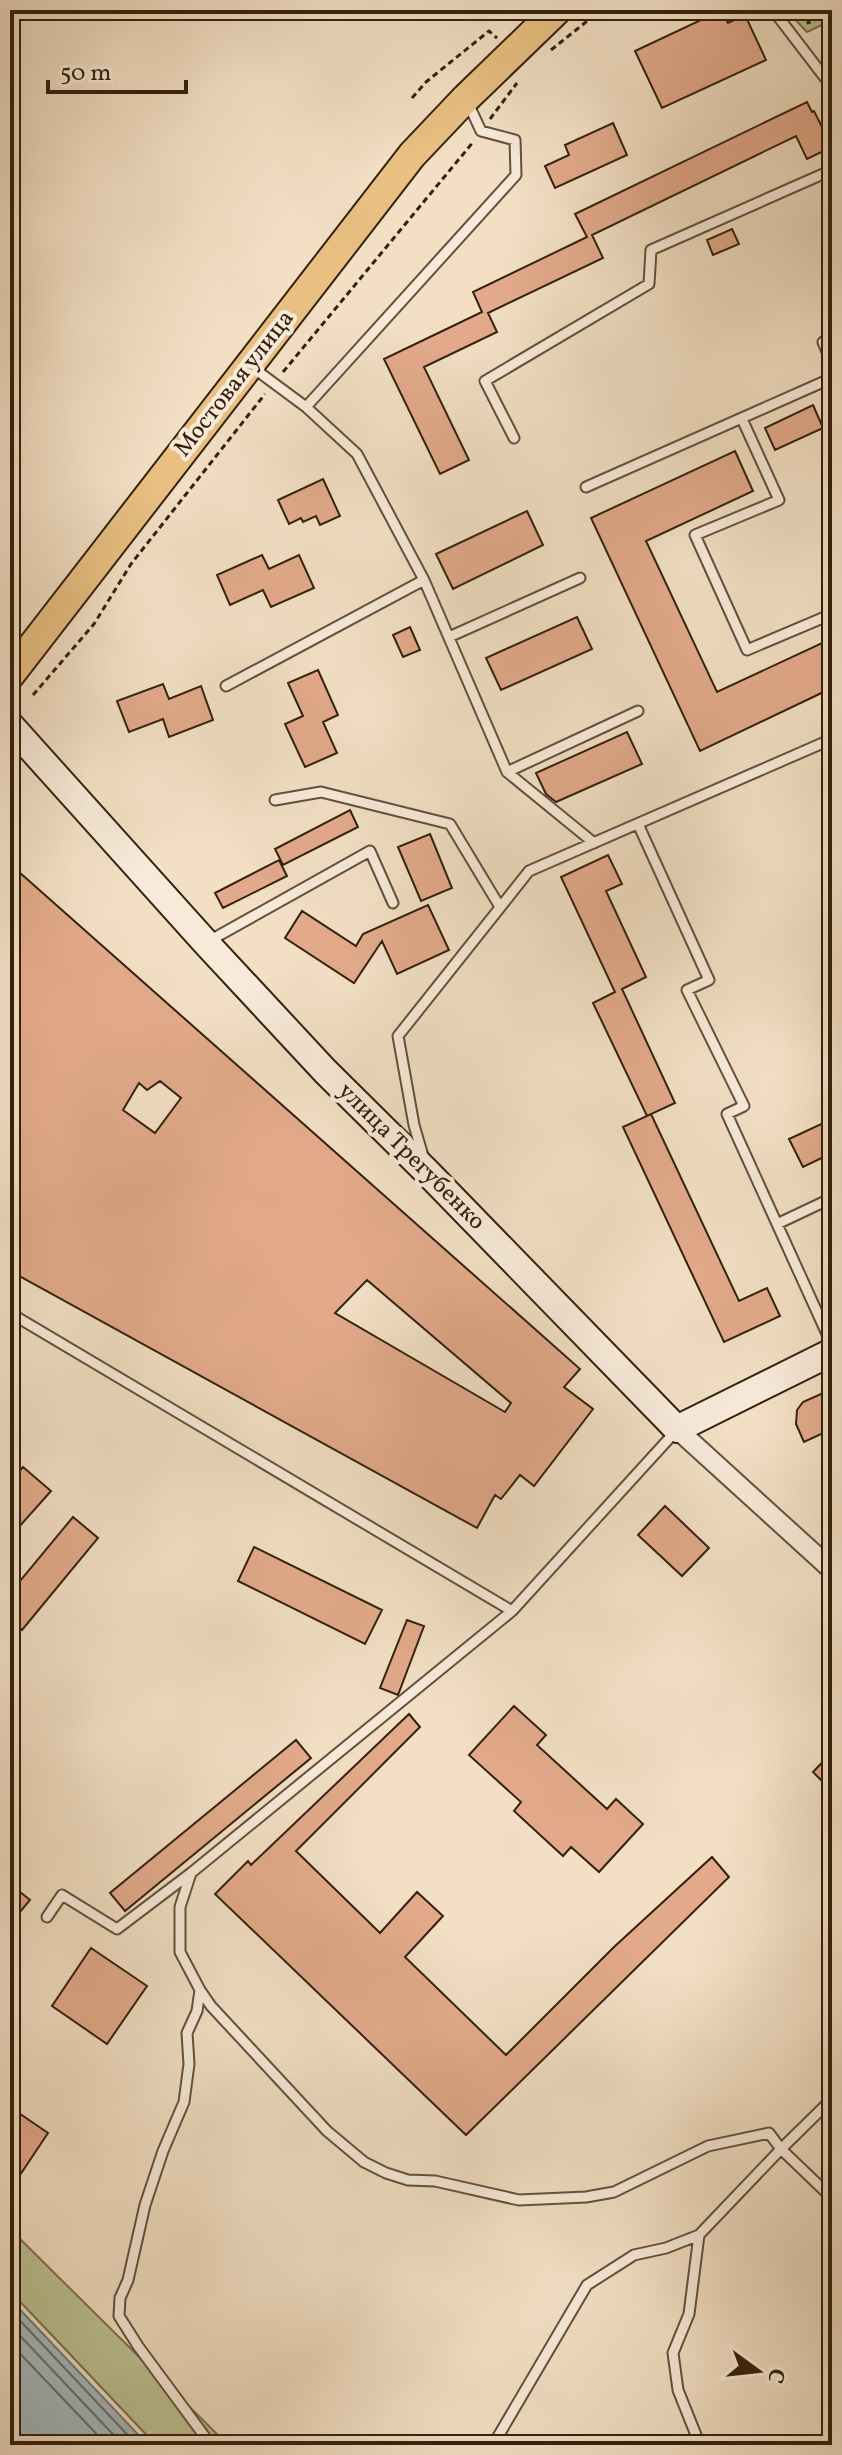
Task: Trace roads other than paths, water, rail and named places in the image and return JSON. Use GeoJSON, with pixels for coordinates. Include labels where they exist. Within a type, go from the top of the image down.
{"type":"FeatureCollection","features":[{"type":"Feature","properties":{"kind":"main road"},"geometry":{"type":"LineString","coordinates":[[466,98],[528,10]]}},
{"type":"Feature","properties":{"kind":"main road"},"geometry":{"type":"LineString","coordinates":[[466,98],[557,10]]}},
{"type":"Feature","properties":{"kind":"main road","name":"Мостовая улица"},"geometry":{"type":"LineString","coordinates":[[10,675],[412,155],[466,98]]}},
{"type":"Feature","properties":{"kind":"street","name":"улица Трегубенко"},"geometry":{"type":"LineString","coordinates":[[10,725],[325,1071],[677,1429],[832,1570]]}},
{"type":"Feature","properties":{"kind":"street"},"geometry":{"type":"LineString","coordinates":[[677,1429],[832,1352]]}},
{"type":"Feature","properties":{"kind":"lane"},"geometry":{"type":"LineString","coordinates":[[773,10],[832,87]]}},
{"type":"Feature","properties":{"kind":"lane"},"geometry":{"type":"LineString","coordinates":[[306,407],[516,175],[515,140],[481,131],[466,98]]}},
{"type":"Feature","properties":{"kind":"lane"},"geometry":{"type":"LineString","coordinates":[[514,438],[485,381],[649,284],[651,250],[832,170]]}},
{"type":"Feature","properties":{"kind":"lane"},"geometry":{"type":"LineString","coordinates":[[832,338],[823,342],[832,364]]}},
{"type":"Feature","properties":{"kind":"lane"},"geometry":{"type":"LineString","coordinates":[[250,365],[306,407],[357,454],[424,580],[507,772],[594,843]]}},
{"type":"Feature","properties":{"kind":"lane"},"geometry":{"type":"LineString","coordinates":[[586,487],[832,378]]}},
{"type":"Feature","properties":{"kind":"lane"},"geometry":{"type":"LineString","coordinates":[[742,419],[779,500],[695,535],[747,650],[832,614]]}},
{"type":"Feature","properties":{"kind":"lane"},"geometry":{"type":"LineString","coordinates":[[449,637],[580,578]]}},
{"type":"Feature","properties":{"kind":"lane"},"geometry":{"type":"LineString","coordinates":[[226,686],[424,580]]}},
{"type":"Feature","properties":{"kind":"lane"},"geometry":{"type":"LineString","coordinates":[[507,772],[638,711]]}},
{"type":"Feature","properties":{"kind":"lane"},"geometry":{"type":"LineString","coordinates":[[428,1173],[414,1125],[398,1036],[529,871],[832,739]]}},
{"type":"Feature","properties":{"kind":"lane"},"geometry":{"type":"LineString","coordinates":[[275,800],[321,792],[450,824],[500,907]]}},
{"type":"Feature","properties":{"kind":"lane"},"geometry":{"type":"LineString","coordinates":[[638,824],[709,980],[687,990],[744,1106],[727,1114],[832,1345]]}},
{"type":"Feature","properties":{"kind":"lane"},"geometry":{"type":"LineString","coordinates":[[206,943],[370,851],[393,903]]}},
{"type":"Feature","properties":{"kind":"lane"},"geometry":{"type":"LineString","coordinates":[[777,1224],[832,1198]]}},
{"type":"Feature","properties":{"kind":"lane"},"geometry":{"type":"LineString","coordinates":[[10,1313],[512,1611]]}},
{"type":"Feature","properties":{"kind":"lane"},"geometry":{"type":"LineString","coordinates":[[47,1917],[62,1895],[117,1929],[191,1873],[512,1611],[677,1429]]}},
{"type":"Feature","properties":{"kind":"lane"},"geometry":{"type":"LineString","coordinates":[[191,1873],[180,1907],[180,1952],[200,1990],[211,2006],[327,2131],[364,2162],[408,2180],[435,2181],[519,2200],[586,2197],[614,2192],[708,2146],[769,2133],[781,2149],[832,2198]]}},
{"type":"Feature","properties":{"kind":"lane"},"geometry":{"type":"LineString","coordinates":[[200,1990],[197,2011],[187,2033],[189,2064],[184,2102],[145,2205],[128,2280],[120,2298],[119,2316],[211,2445]]}},
{"type":"Feature","properties":{"kind":"lane"},"geometry":{"type":"LineString","coordinates":[[493,2445],[587,2285],[634,2255],[666,2248],[699,2235],[832,2099]]}},
{"type":"Feature","properties":{"kind":"lane"},"geometry":{"type":"LineString","coordinates":[[699,2235],[689,2314],[673,2353],[678,2390],[700,2445]]}},
{"type":"Feature","properties":{"kind":"water"},"geometry":{"type":"Polygon","coordinates":[[[10,2299],[148,2445],[10,2445],[10,2299]]]}}]}
